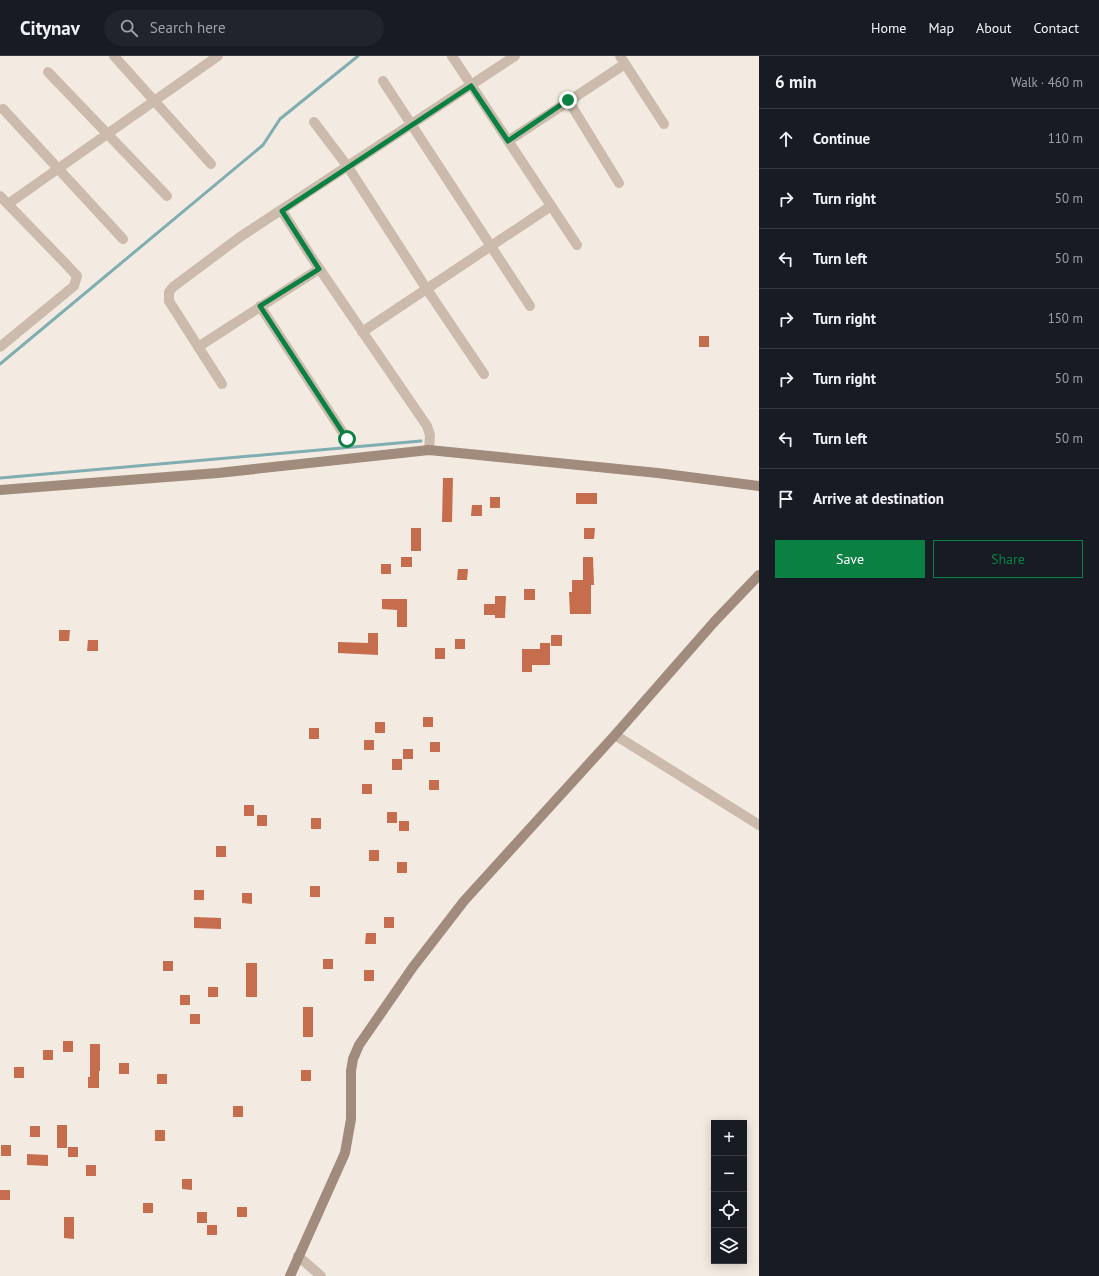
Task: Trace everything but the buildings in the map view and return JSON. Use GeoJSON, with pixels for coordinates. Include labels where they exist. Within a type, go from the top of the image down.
{"type":"FeatureCollection","features":[{"type":"Feature","properties":{"kind":"main road"},"geometry":{"type":"LineString","coordinates":[[5,490],[218,473],[430,443],[759,486]]}},
{"type":"Feature","properties":{"kind":"main road"},"geometry":{"type":"LineString","coordinates":[[290,1276],[345,1153],[351,1120],[351,1071],[353,1059],[359,1045],[450,918],[615,735],[715,621],[759,575]]}},
{"type":"Feature","properties":{"kind":"street"},"geometry":{"type":"LineString","coordinates":[[114,56],[211,164]]}},
{"type":"Feature","properties":{"kind":"street"},"geometry":{"type":"LineString","coordinates":[[8,204],[218,56]]}},
{"type":"Feature","properties":{"kind":"street"},"geometry":{"type":"LineString","coordinates":[[452,56],[577,245]]}},
{"type":"Feature","properties":{"kind":"street"},"geometry":{"type":"LineString","coordinates":[[222,384],[169,301],[169,292],[173,287],[240,237],[282,211],[515,56]]}},
{"type":"Feature","properties":{"kind":"street"},"geometry":{"type":"LineString","coordinates":[[508,141],[568,100],[622,60],[664,124]]}},
{"type":"Feature","properties":{"kind":"street"},"geometry":{"type":"LineString","coordinates":[[48,72],[167,196]]}},
{"type":"Feature","properties":{"kind":"street"},"geometry":{"type":"LineString","coordinates":[[383,81],[410,126],[530,306]]}},
{"type":"Feature","properties":{"kind":"street"},"geometry":{"type":"LineString","coordinates":[[568,100],[619,183]]}},
{"type":"Feature","properties":{"kind":"street"},"geometry":{"type":"LineString","coordinates":[[3,109],[122,239]]}},
{"type":"Feature","properties":{"kind":"street"},"geometry":{"type":"LineString","coordinates":[[314,122],[348,167],[426,288],[484,374]]}},
{"type":"Feature","properties":{"kind":"street"},"geometry":{"type":"LineString","coordinates":[[0,196],[77,276],[74,286],[0,347]]}},
{"type":"Feature","properties":{"kind":"street"},"geometry":{"type":"LineString","coordinates":[[362,332],[551,206]]}},
{"type":"Feature","properties":{"kind":"street"},"geometry":{"type":"LineString","coordinates":[[282,211],[319,269],[427,426],[430,443]]}},
{"type":"Feature","properties":{"kind":"street"},"geometry":{"type":"LineString","coordinates":[[198,347],[319,269]]}},
{"type":"Feature","properties":{"kind":"street"},"geometry":{"type":"LineString","coordinates":[[260,306],[347,439]]}},
{"type":"Feature","properties":{"kind":"street"},"geometry":{"type":"LineString","coordinates":[[615,735],[759,825]]}},
{"type":"Feature","properties":{"kind":"street"},"geometry":{"type":"LineString","coordinates":[[298,1256],[321,1276]]}},
{"type":"Feature","properties":{"kind":"waterway"},"geometry":{"type":"LineString","coordinates":[[0,364],[263,145],[280,119],[358,56]]}},
{"type":"Feature","properties":{"kind":"waterway"},"geometry":{"type":"LineString","coordinates":[[0,478],[421,441]]}},
{"type":"Feature","properties":{"kind":"route"},"geometry":{"type":"LineString","coordinates":[[347,439],[260,306],[319,269],[282,211],[471,86],[508,141],[568,100]]}}]}
